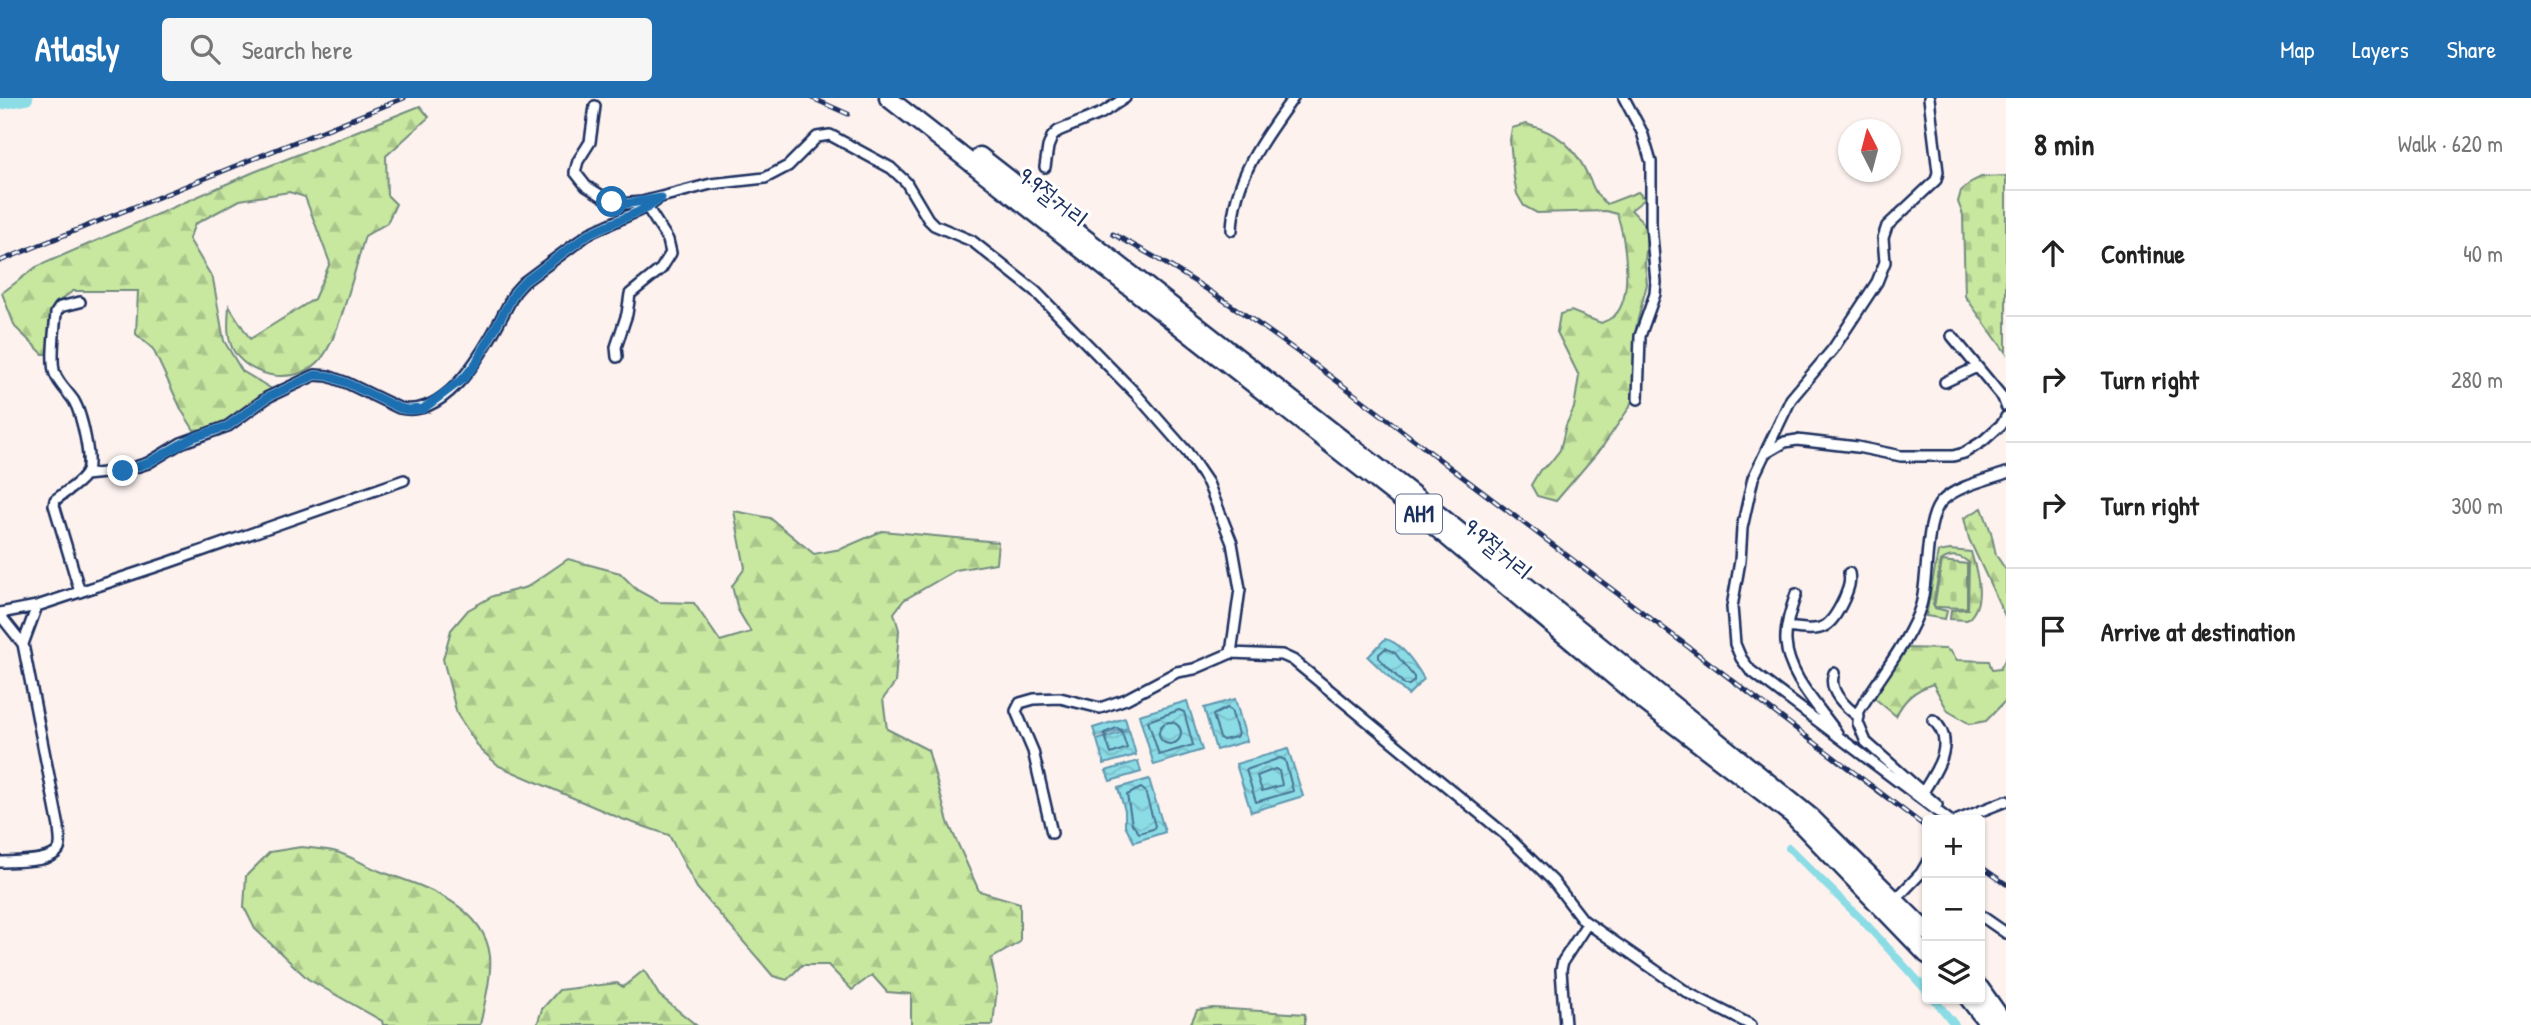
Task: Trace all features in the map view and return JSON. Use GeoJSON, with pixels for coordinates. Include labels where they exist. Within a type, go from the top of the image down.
{"type":"FeatureCollection","features":[{"type":"Feature","properties":{"kind":"highway","name":"9·9절거리"},"geometry":{"type":"LineString","coordinates":[[888,98],[1391,492],[1643,701],[1792,815],[1922,950]]}},
{"type":"Feature","properties":{"kind":"highway","name":"9·9절거리"},"geometry":{"type":"LineString","coordinates":[[905,98],[1444,519],[1811,817],[1922,927]]}},
{"type":"Feature","properties":{"kind":"highway"},"geometry":{"type":"LineString","coordinates":[[1985,995],[2006,1025]]}},
{"type":"Feature","properties":{"kind":"highway"},"geometry":{"type":"LineString","coordinates":[[1973,1004],[1989,1025]]}},
{"type":"Feature","properties":{"kind":"street"},"geometry":{"type":"LineString","coordinates":[[1045,167],[1048,147],[1058,131],[1102,113],[1125,98]]}},
{"type":"Feature","properties":{"kind":"street"},"geometry":{"type":"LineString","coordinates":[[1232,230],[1236,201],[1250,159],[1293,98]]}},
{"type":"Feature","properties":{"kind":"street"},"geometry":{"type":"LineString","coordinates":[[1624,98],[1642,132],[1651,162],[1651,225],[1656,282],[1655,294],[1640,336],[1638,399]]}},
{"type":"Feature","properties":{"kind":"street"},"geometry":{"type":"LineString","coordinates":[[1928,98],[1938,172],[1936,180],[1887,226],[1883,238],[1885,262],[1877,282],[1833,349],[1791,399],[1764,454],[1753,478],[1742,528],[1740,561],[1732,607],[1735,643],[1741,659],[1750,670],[1942,815]]}},
{"type":"Feature","properties":{"kind":"street"},"geometry":{"type":"LineString","coordinates":[[595,106],[590,142],[575,167],[579,179],[586,186],[619,204],[661,198],[710,184],[765,178],[788,166],[808,144],[823,135],[830,135],[891,168],[906,182],[934,225],[972,241],[1035,290],[1136,394],[1187,452],[1208,483],[1232,543],[1240,589],[1231,653]]}},
{"type":"Feature","properties":{"kind":"street"},"geometry":{"type":"LineString","coordinates":[[80,592],[54,505],[55,500],[85,475],[123,471],[148,463],[181,443],[228,426],[268,397],[315,375],[328,376],[347,383],[399,408],[423,409],[464,378],[476,363],[515,292],[524,282],[590,233],[647,208],[661,198]]}},
{"type":"Feature","properties":{"kind":"street"},"geometry":{"type":"LineString","coordinates":[[617,357],[616,347],[630,295],[661,269],[671,253],[668,240],[647,208]]}},
{"type":"Feature","properties":{"kind":"street"},"geometry":{"type":"LineString","coordinates":[[80,302],[60,307],[56,313],[53,364],[56,376],[75,402],[80,415],[88,460],[85,475]]}},
{"type":"Feature","properties":{"kind":"street"},"geometry":{"type":"LineString","coordinates":[[1952,336],[2003,398],[2006,406]]}},
{"type":"Feature","properties":{"kind":"street"},"geometry":{"type":"LineString","coordinates":[[1945,382],[1977,367]]}},
{"type":"Feature","properties":{"kind":"street"},"geometry":{"type":"LineString","coordinates":[[1764,454],[1785,442],[1797,440],[1857,447],[1901,456],[1953,456],[1973,447],[1995,431],[2006,417]]}},
{"type":"Feature","properties":{"kind":"street"},"geometry":{"type":"LineString","coordinates":[[1995,431],[2006,433]]}},
{"type":"Feature","properties":{"kind":"street"},"geometry":{"type":"LineString","coordinates":[[1951,815],[1867,742],[1861,733],[1859,717],[1865,701],[1916,619],[1925,588],[1930,529],[1935,510],[1953,493],[2006,473]]}},
{"type":"Feature","properties":{"kind":"street"},"geometry":{"type":"LineString","coordinates":[[0,863],[46,858],[55,854],[60,845],[59,827],[23,644],[0,614],[80,592],[404,480]]}},
{"type":"Feature","properties":{"kind":"street"},"geometry":{"type":"LineString","coordinates":[[1788,626],[1810,630],[1824,627],[1834,620],[1851,583],[1849,573]]}},
{"type":"Feature","properties":{"kind":"street"},"geometry":{"type":"LineString","coordinates":[[1796,594],[1788,626],[1786,645],[1789,659],[1805,688],[1843,740]]}},
{"type":"Feature","properties":{"kind":"street"},"geometry":{"type":"LineString","coordinates":[[23,644],[37,606]]}},
{"type":"Feature","properties":{"kind":"street"},"geometry":{"type":"LineString","coordinates":[[1052,833],[1036,759],[1017,718],[1017,706],[1034,699],[1060,698],[1100,708],[1110,706],[1177,672],[1231,653],[1282,655],[1293,660],[1507,836],[1553,880],[1587,923],[1688,993],[1751,1025]]}},
{"type":"Feature","properties":{"kind":"street"},"geometry":{"type":"LineString","coordinates":[[1834,673],[1833,687],[1837,696],[1859,717]]}},
{"type":"Feature","properties":{"kind":"street"},"geometry":{"type":"LineString","coordinates":[[1923,792],[1941,761],[1945,746],[1945,736],[1933,719]]}},
{"type":"Feature","properties":{"kind":"street"},"geometry":{"type":"LineString","coordinates":[[1971,815],[2006,802]]}},
{"type":"Feature","properties":{"kind":"street"},"geometry":{"type":"LineString","coordinates":[[1895,900],[1922,877]]}},
{"type":"Feature","properties":{"kind":"street"},"geometry":{"type":"LineString","coordinates":[[1985,918],[2006,933]]}},
{"type":"Feature","properties":{"kind":"street"},"geometry":{"type":"LineString","coordinates":[[1565,1025],[1561,970],[1563,961],[1587,923]]}},
{"type":"Feature","properties":{"kind":"green space"},"geometry":{"type":"Polygon","coordinates":[[[420,106],[429,117],[386,156],[387,195],[396,204],[387,223],[365,236],[328,348],[321,359],[301,373],[277,376],[253,369],[235,353],[228,330],[229,306],[250,339],[314,299],[330,263],[305,197],[289,192],[240,200],[195,224],[189,239],[213,279],[224,341],[242,371],[272,389],[222,426],[194,430],[182,411],[153,349],[136,334],[138,291],[73,291],[55,304],[49,326],[48,354],[43,354],[15,327],[2,293],[36,267],[254,172],[420,106]]]}},
{"type":"Feature","properties":{"kind":"green space"},"geometry":{"type":"Polygon","coordinates":[[[1526,124],[1565,142],[1578,157],[1598,196],[1607,204],[1638,192],[1645,199],[1631,210],[1642,221],[1647,233],[1647,284],[1634,348],[1634,395],[1629,408],[1603,446],[1556,501],[1537,496],[1531,485],[1540,470],[1549,464],[1560,450],[1566,425],[1574,408],[1579,376],[1557,332],[1560,314],[1571,311],[1601,323],[1612,318],[1621,306],[1626,266],[1617,214],[1606,211],[1537,213],[1524,206],[1517,194],[1510,140],[1512,128],[1526,124]]]}},
{"type":"Feature","properties":{"kind":"green space"},"geometry":{"type":"Polygon","coordinates":[[[2006,176],[2006,353],[1965,296],[1963,215],[1958,202],[1961,191],[1971,182],[1981,177],[2006,176]]]}},
{"type":"Feature","properties":{"kind":"green space"},"geometry":{"type":"Polygon","coordinates":[[[1982,508],[1996,555],[2006,570],[2006,618],[1969,539],[1964,518],[1982,508]]]}},
{"type":"Feature","properties":{"kind":"green space"},"geometry":{"type":"Polygon","coordinates":[[[734,511],[770,518],[814,554],[841,549],[882,531],[998,542],[996,563],[956,570],[904,600],[894,613],[899,630],[895,683],[883,699],[887,729],[928,750],[948,822],[979,891],[1020,903],[1020,942],[991,959],[997,988],[993,1025],[911,1025],[911,994],[887,992],[872,975],[852,990],[828,965],[802,965],[787,980],[773,976],[697,888],[669,835],[622,819],[499,766],[480,749],[457,714],[443,659],[451,630],[468,610],[493,596],[527,587],[568,559],[620,573],[637,590],[659,602],[694,603],[720,641],[751,632],[738,610],[732,586],[745,568],[734,511]]]}},
{"type":"Feature","properties":{"kind":"green space"},"geometry":{"type":"Polygon","coordinates":[[[1938,552],[1971,552],[1976,569],[1979,597],[1967,620],[1950,619],[1951,610],[1968,609],[1969,563],[1956,556],[1941,561],[1933,605],[1947,611],[1945,619],[1926,616],[1938,552]]]}},
{"type":"Feature","properties":{"kind":"green space"},"geometry":{"type":"Polygon","coordinates":[[[1942,561],[1967,564],[1967,608],[1934,607],[1942,561]]]}},
{"type":"Feature","properties":{"kind":"green space"},"geometry":{"type":"Polygon","coordinates":[[[1904,648],[1946,649],[1957,660],[1989,661],[1992,670],[2000,669],[2006,658],[2006,700],[1986,721],[1970,724],[1948,711],[1933,684],[1911,696],[1896,716],[1872,696],[1904,648]]]}},
{"type":"Feature","properties":{"kind":"green space"},"geometry":{"type":"Polygon","coordinates":[[[301,847],[345,855],[376,870],[433,891],[464,911],[476,923],[485,938],[490,956],[489,981],[480,1025],[383,1025],[382,1021],[308,979],[255,929],[244,907],[246,876],[270,852],[301,847]]]}},
{"type":"Feature","properties":{"kind":"green space"},"geometry":{"type":"Polygon","coordinates":[[[644,970],[659,995],[696,1025],[537,1025],[542,1009],[559,990],[617,983],[623,987],[644,970]]]}},
{"type":"Feature","properties":{"kind":"green space"},"geometry":{"type":"Polygon","coordinates":[[[1213,1008],[1305,1014],[1305,1025],[1190,1025],[1197,1010],[1213,1008]]]}},
{"type":"Feature","properties":{"kind":"water"},"geometry":{"type":"Polygon","coordinates":[[[1385,639],[1402,649],[1424,679],[1408,695],[1368,657],[1385,639]]]}},
{"type":"Feature","properties":{"kind":"water"},"geometry":{"type":"Polygon","coordinates":[[[1235,699],[1247,741],[1216,750],[1204,708],[1235,699]]]}},
{"type":"Feature","properties":{"kind":"water"},"geometry":{"type":"Polygon","coordinates":[[[1187,701],[1202,750],[1154,765],[1139,715],[1187,701]]]}},
{"type":"Feature","properties":{"kind":"water"},"geometry":{"type":"Polygon","coordinates":[[[1125,718],[1128,728],[1096,737],[1093,728],[1125,718]]]}},
{"type":"Feature","properties":{"kind":"water"},"geometry":{"type":"Polygon","coordinates":[[[1129,730],[1136,755],[1104,764],[1097,740],[1129,730]]]}},
{"type":"Feature","properties":{"kind":"water"},"geometry":{"type":"Polygon","coordinates":[[[1288,749],[1303,796],[1251,812],[1236,764],[1288,749]]]}},
{"type":"Feature","properties":{"kind":"water"},"geometry":{"type":"Polygon","coordinates":[[[1138,761],[1141,772],[1110,781],[1106,771],[1138,761]]]}},
{"type":"Feature","properties":{"kind":"water"},"geometry":{"type":"Polygon","coordinates":[[[1149,779],[1165,832],[1134,842],[1125,825],[1125,811],[1118,788],[1149,779]]]}},
{"type":"Feature","properties":{"kind":"waterway"},"geometry":{"type":"LineString","coordinates":[[0,103],[26,98]]}},
{"type":"Feature","properties":{"kind":"waterway"},"geometry":{"type":"LineString","coordinates":[[1789,848],[1865,923],[1922,986]]}},
{"type":"Feature","properties":{"kind":"waterway"},"geometry":{"type":"LineString","coordinates":[[1938,1004],[1955,1025]]}},
{"type":"Feature","properties":{"kind":"railway"},"geometry":{"type":"LineString","coordinates":[[0,261],[404,98]]}},
{"type":"Feature","properties":{"kind":"railway"},"geometry":{"type":"LineString","coordinates":[[812,98],[848,114]]}},
{"type":"Feature","properties":{"kind":"railway"},"geometry":{"type":"LineString","coordinates":[[1113,234],[1206,289],[1339,382],[1922,824]]}},
{"type":"Feature","properties":{"kind":"railway"},"geometry":{"type":"LineString","coordinates":[[1985,869],[2006,884]]}},
{"type":"Feature","properties":{"kind":"route"},"geometry":{"type":"LineString","coordinates":[[123,471],[148,463],[192,438],[228,426],[268,397],[315,375],[322,374],[347,383],[399,408],[415,411],[423,409],[464,378],[476,363],[515,292],[524,282],[590,233],[647,208],[661,198],[625,204],[612,202]]}}]}
